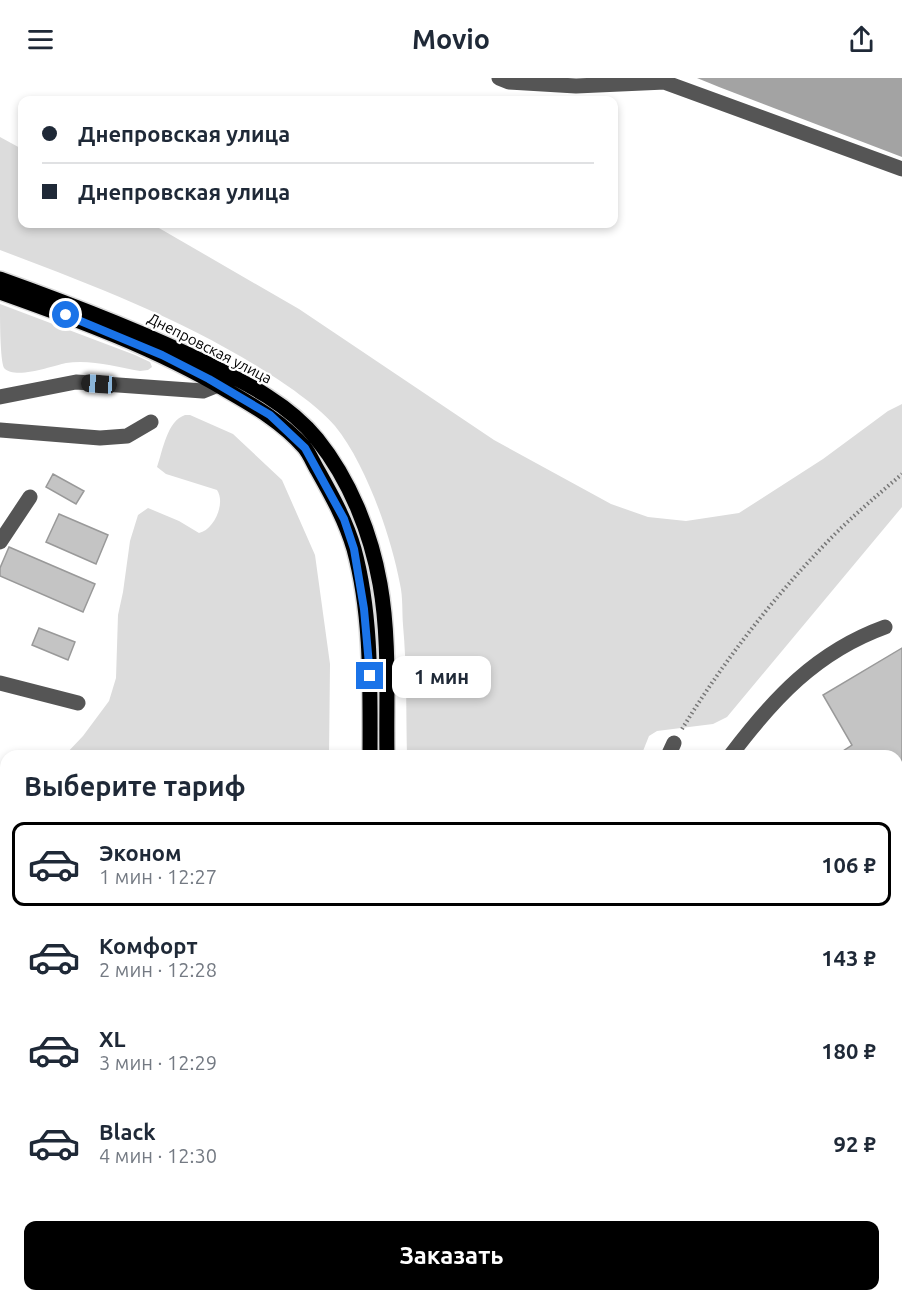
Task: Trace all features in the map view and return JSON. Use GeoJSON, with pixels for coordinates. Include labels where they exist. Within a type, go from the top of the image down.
{"type":"FeatureCollection","features":[{"type":"Feature","properties":{"kind":"main road","name":"Днепровская улица"},"geometry":{"type":"LineString","coordinates":[[0,279],[90,311],[234,376],[278,402],[316,438],[341,474],[372,548],[380,585],[386,635],[387,750]]}},
{"type":"Feature","properties":{"kind":"main road","name":"Днепровская улица"},"geometry":{"type":"LineString","coordinates":[[0,292],[89,323],[162,355],[270,415],[305,448],[344,519],[354,549],[364,609],[370,676],[370,750]]}},
{"type":"Feature","properties":{"kind":"lane"},"geometry":{"type":"LineString","coordinates":[[499,78],[509,82],[576,86],[659,80],[902,169]]}},
{"type":"Feature","properties":{"kind":"lane"},"geometry":{"type":"LineString","coordinates":[[0,397],[76,382],[203,391],[218,385]]}},
{"type":"Feature","properties":{"kind":"lane"},"geometry":{"type":"LineString","coordinates":[[0,430],[100,438],[127,436],[151,422]]}},
{"type":"Feature","properties":{"kind":"lane"},"geometry":{"type":"LineString","coordinates":[[0,542],[30,497]]}},
{"type":"Feature","properties":{"kind":"lane"},"geometry":{"type":"LineString","coordinates":[[734,750],[754,724],[795,680],[826,656],[864,635],[885,627]]}},
{"type":"Feature","properties":{"kind":"lane"},"geometry":{"type":"LineString","coordinates":[[0,682],[78,703]]}},
{"type":"Feature","properties":{"kind":"path"},"geometry":{"type":"LineString","coordinates":[[671,749],[706,690],[763,614],[835,534],[902,474]]}},
{"type":"Feature","properties":{"kind":"shaded area"},"geometry":{"type":"Polygon","coordinates":[[[697,78],[902,78],[902,157],[719,87],[697,78]]]}},
{"type":"Feature","properties":{"kind":"shaded area"},"geometry":{"type":"Polygon","coordinates":[[[0,137],[18,147],[18,228],[159,228],[299,309],[494,440],[611,504],[648,517],[686,521],[739,513],[823,459],[888,411],[902,404],[902,507],[727,717],[713,724],[657,731],[649,736],[643,750],[407,750],[402,599],[396,565],[384,523],[367,480],[335,426],[309,402],[279,380],[197,333],[133,303],[0,250],[0,137]]]}},
{"type":"Feature","properties":{"kind":"shaded area"},"geometry":{"type":"Polygon","coordinates":[[[0,304],[135,355],[150,362],[152,367],[140,371],[103,364],[75,362],[25,372],[9,371],[4,368],[2,356],[0,304]]]}},
{"type":"Feature","properties":{"kind":"shaded area"},"geometry":{"type":"Polygon","coordinates":[[[190,415],[233,434],[282,480],[315,555],[330,664],[329,750],[70,750],[109,701],[116,678],[118,615],[130,541],[138,515],[148,508],[179,521],[199,533],[214,522],[219,509],[217,490],[166,474],[157,467],[170,430],[179,418],[190,415]]]}},
{"type":"Feature","properties":{"kind":"building"},"geometry":{"type":"Polygon","coordinates":[[[53,474],[84,491],[76,504],[46,487],[53,474]]]}},
{"type":"Feature","properties":{"kind":"building"},"geometry":{"type":"Polygon","coordinates":[[[59,514],[108,535],[96,564],[46,542],[59,514]]]}},
{"type":"Feature","properties":{"kind":"building"},"geometry":{"type":"Polygon","coordinates":[[[9,547],[95,584],[83,612],[0,576],[0,568],[9,547]]]}},
{"type":"Feature","properties":{"kind":"building"},"geometry":{"type":"Polygon","coordinates":[[[39,628],[75,642],[68,660],[32,645],[39,628]]]}},
{"type":"Feature","properties":{"kind":"building"},"geometry":{"type":"Polygon","coordinates":[[[902,648],[902,750],[844,750],[852,745],[823,695],[902,648]]]}},
{"type":"Feature","properties":{"kind":"route"},"geometry":{"type":"LineString","coordinates":[[66,315],[162,355],[209,379],[270,415],[305,448],[344,519],[354,549],[364,609],[370,676]]}}]}
